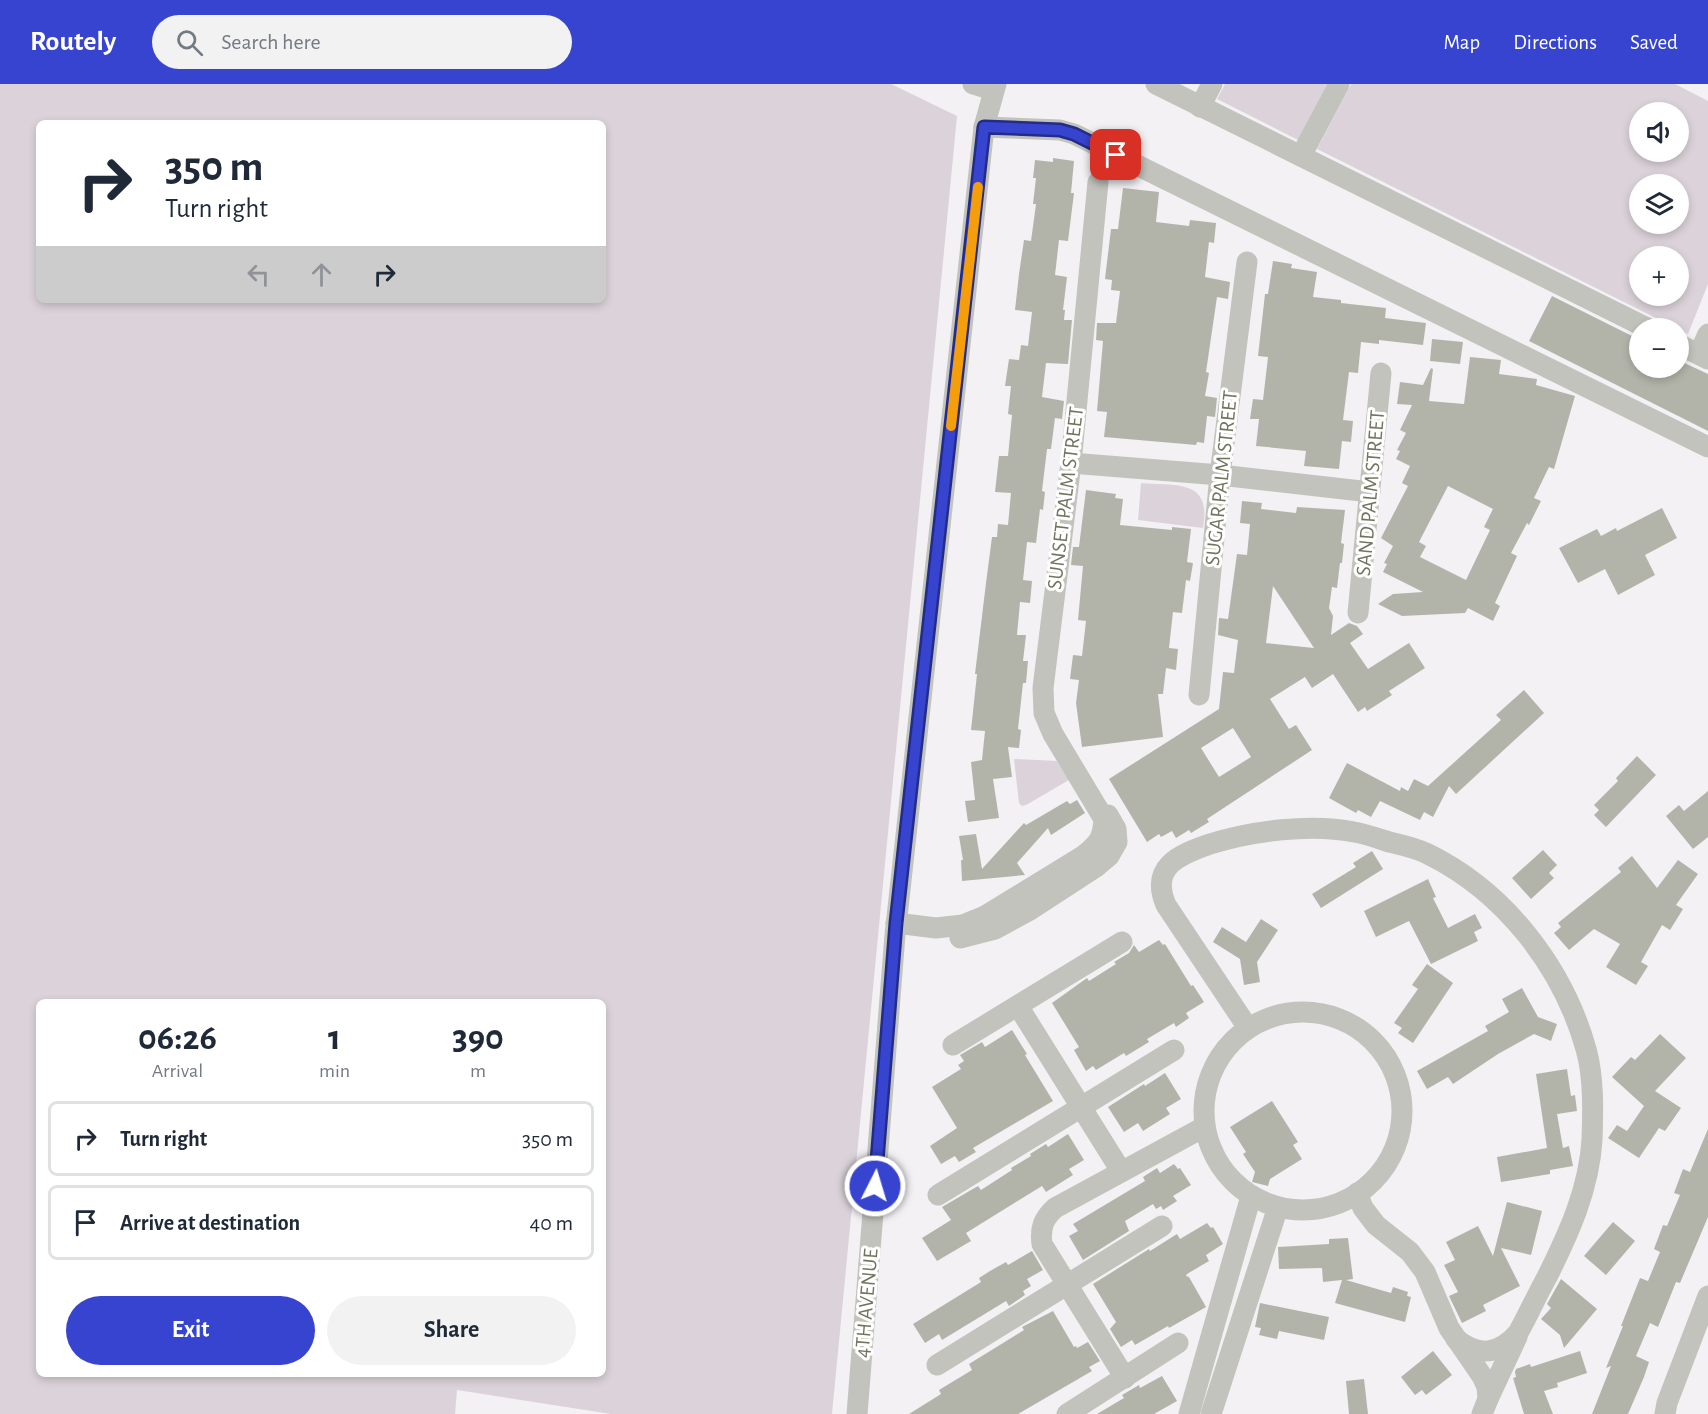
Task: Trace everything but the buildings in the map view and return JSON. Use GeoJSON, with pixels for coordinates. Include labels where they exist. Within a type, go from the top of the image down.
{"type":"FeatureCollection","features":[{"type":"Feature","properties":{"kind":"street"},"geometry":{"type":"LineString","coordinates":[[1156,84],[1629,319]]}},
{"type":"Feature","properties":{"kind":"street"},"geometry":{"type":"LineString","coordinates":[[1200,107],[1212,84]]}},
{"type":"Feature","properties":{"kind":"street"},"geometry":{"type":"LineString","coordinates":[[1301,156],[1339,84]]}},
{"type":"Feature","properties":{"kind":"street","name":"4TH AVENUE"},"geometry":{"type":"LineString","coordinates":[[857,1414],[896,929],[987,86]]}},
{"type":"Feature","properties":{"kind":"street"},"geometry":{"type":"LineString","coordinates":[[984,127],[1060,130],[1074,134],[1708,447]]}},
{"type":"Feature","properties":{"kind":"street","name":"SUNSET PALM STREET"},"geometry":{"type":"LineString","coordinates":[[896,929],[963,926],[985,916],[1083,856],[1095,847],[1103,835],[1104,819],[1053,734],[1044,713],[1046,657],[1071,462],[1098,182]]}},
{"type":"Feature","properties":{"kind":"street","name":"SUGAR PALM STREET"},"geometry":{"type":"LineString","coordinates":[[1199,695],[1220,475],[1247,262]]}},
{"type":"Feature","properties":{"kind":"street"},"geometry":{"type":"LineString","coordinates":[[1689,349],[1703,356],[1708,334]]}},
{"type":"Feature","properties":{"kind":"street","name":"SAND PALM STREET"},"geometry":{"type":"LineString","coordinates":[[1358,612],[1382,373]]}},
{"type":"Feature","properties":{"kind":"street"},"geometry":{"type":"LineString","coordinates":[[1071,462],[1220,475],[1370,492]]}},
{"type":"Feature","properties":{"kind":"street"},"geometry":{"type":"LineString","coordinates":[[1246,1025],[1166,905],[1160,891],[1161,879],[1168,866],[1182,856],[1211,844],[1256,834],[1314,828],[1353,832],[1426,853],[1454,869],[1495,900],[1524,929],[1551,970],[1573,1012],[1586,1051],[1591,1080],[1592,1140],[1589,1168],[1583,1194],[1567,1237],[1523,1323],[1485,1407]]}},
{"type":"Feature","properties":{"kind":"street"},"geometry":{"type":"LineString","coordinates":[[953,1045],[1122,942]]}},
{"type":"Feature","properties":{"kind":"street"},"geometry":{"type":"LineString","coordinates":[[1018,1006],[1121,1171]]}},
{"type":"Feature","properties":{"kind":"street"},"geometry":{"type":"LineString","coordinates":[[1312,1011],[1343,1019],[1371,1036],[1390,1061],[1402,1091],[1402,1123],[1393,1154],[1375,1180],[1349,1200],[1317,1210],[1278,1207],[1251,1196],[1225,1174],[1209,1145],[1204,1127],[1203,1111],[1208,1078],[1225,1048],[1246,1025],[1280,1014],[1312,1011]]}},
{"type":"Feature","properties":{"kind":"street"},"geometry":{"type":"LineString","coordinates":[[938,1195],[1174,1050]]}},
{"type":"Feature","properties":{"kind":"street"},"geometry":{"type":"LineString","coordinates":[[1125,1378],[1042,1245],[1041,1230],[1045,1217],[1055,1208],[1204,1127]]}},
{"type":"Feature","properties":{"kind":"street"},"geometry":{"type":"LineString","coordinates":[[1357,1193],[1363,1208],[1376,1225],[1410,1252],[1418,1262],[1456,1339],[1482,1376],[1487,1387],[1485,1407]]}},
{"type":"Feature","properties":{"kind":"street"},"geometry":{"type":"LineString","coordinates":[[1189,1414],[1251,1196]]}},
{"type":"Feature","properties":{"kind":"street"},"geometry":{"type":"LineString","coordinates":[[1211,1414],[1278,1207]]}},
{"type":"Feature","properties":{"kind":"street"},"geometry":{"type":"LineString","coordinates":[[937,1365],[1162,1226]]}},
{"type":"Feature","properties":{"kind":"street"},"geometry":{"type":"LineString","coordinates":[[1665,1414],[1667,1403],[1708,1296]]}},
{"type":"Feature","properties":{"kind":"street"},"geometry":{"type":"LineString","coordinates":[[1456,1339],[1467,1348],[1489,1351],[1509,1342],[1523,1323]]}},
{"type":"Feature","properties":{"kind":"street"},"geometry":{"type":"LineString","coordinates":[[1067,1414],[1178,1343]]}},
{"type":"Feature","properties":{"kind":"shaded area"},"geometry":{"type":"Polygon","coordinates":[[[0,84],[891,84],[957,116],[832,1414],[611,1414],[457,1390],[455,1414],[0,1414],[0,84]]]}},
{"type":"Feature","properties":{"kind":"shaded area"},"geometry":{"type":"Polygon","coordinates":[[[1225,84],[1327,84],[1298,140],[1217,99],[1225,84]]]}},
{"type":"Feature","properties":{"kind":"shaded area"},"geometry":{"type":"Polygon","coordinates":[[[1351,84],[1675,84],[1708,101],[1708,284],[1689,332],[1689,318],[1656,318],[1632,306],[1689,306],[1689,246],[1629,246],[1629,305],[1317,149],[1351,84]]]}},
{"type":"Feature","properties":{"kind":"shaded area"},"geometry":{"type":"Polygon","coordinates":[[[1141,483],[1179,486],[1197,493],[1202,501],[1204,512],[1203,528],[1138,520],[1141,483]]]}},
{"type":"Feature","properties":{"kind":"shaded area"},"geometry":{"type":"Polygon","coordinates":[[[1014,759],[1057,761],[1069,780],[1022,806],[1019,803],[1014,759]]]}},
{"type":"Feature","properties":{"kind":"slow traffic"},"geometry":{"type":"LineString","coordinates":[[951,426],[978,187]]}},
{"type":"Feature","properties":{"kind":"route"},"geometry":{"type":"LineString","coordinates":[[875,1186],[896,923],[984,127],[1060,130],[1074,134],[1116,155]]}}]}
